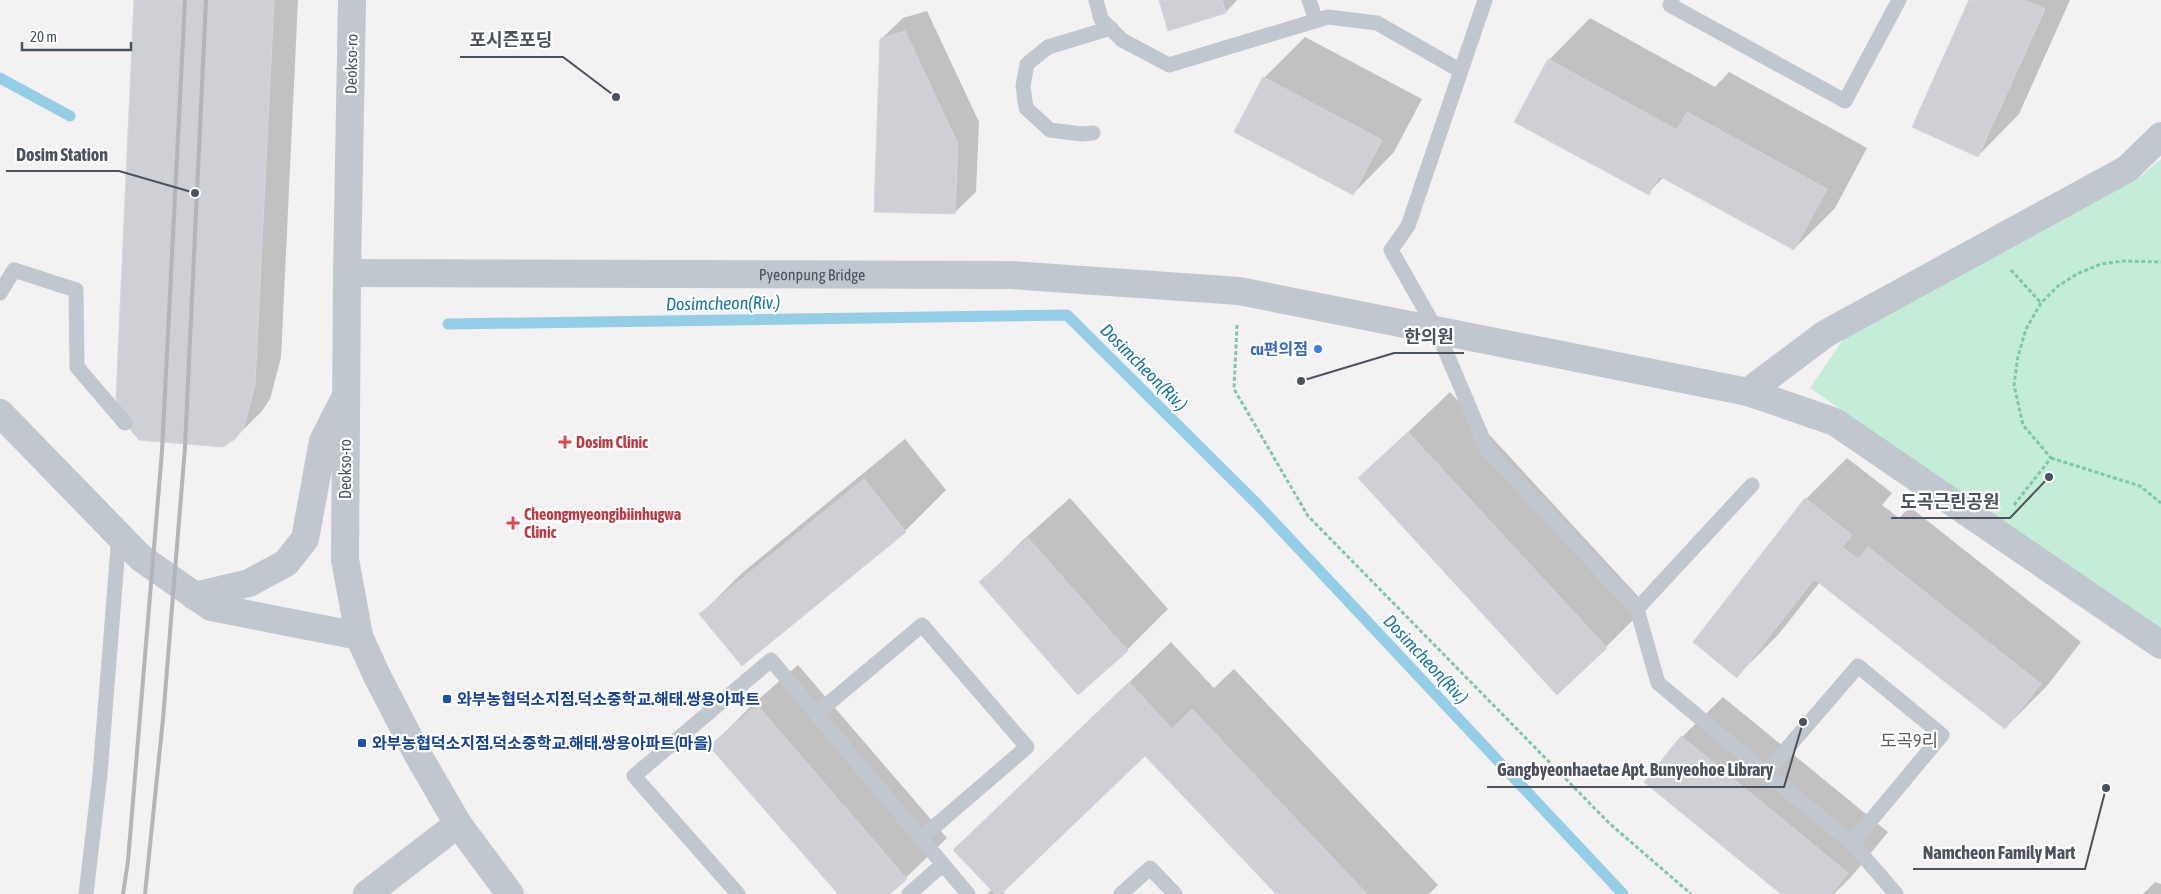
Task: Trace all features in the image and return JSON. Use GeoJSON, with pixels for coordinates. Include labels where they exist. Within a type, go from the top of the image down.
{"type":"FeatureCollection","features":[{"type":"Feature","properties":{"kind":"street","name":"Deokso-ro"},"geometry":{"type":"LineString","coordinates":[[352,0],[347,273],[345,559],[359,636],[376,674],[418,755],[458,824],[510,894]]}},
{"type":"Feature","properties":{"kind":"street"},"geometry":{"type":"LineString","coordinates":[[1748,392],[1825,334],[2127,169],[2161,136]]}},
{"type":"Feature","properties":{"kind":"street","name":"Pyeonpung Bridge"},"geometry":{"type":"LineString","coordinates":[[347,273],[1012,275],[1238,291],[1748,392],[1835,422],[2161,645]]}},
{"type":"Feature","properties":{"kind":"street"},"geometry":{"type":"LineString","coordinates":[[194,596],[249,583],[286,563],[305,539],[323,441],[346,396]]}},
{"type":"Feature","properties":{"kind":"street"},"geometry":{"type":"LineString","coordinates":[[0,413],[141,558],[211,607],[359,636]]}},
{"type":"Feature","properties":{"kind":"street"},"geometry":{"type":"LineString","coordinates":[[367,894],[458,824]]}},
{"type":"Feature","properties":{"kind":"lane"},"geometry":{"type":"LineString","coordinates":[[1096,0],[1101,18],[1122,40],[1169,65],[1328,17],[1377,23],[1461,71]]}},
{"type":"Feature","properties":{"kind":"lane"},"geometry":{"type":"LineString","coordinates":[[1310,0],[1316,21]]}},
{"type":"Feature","properties":{"kind":"lane"},"geometry":{"type":"LineString","coordinates":[[1485,0],[1408,226],[1391,250],[1437,331],[1487,449],[1637,609],[1658,683],[1852,843],[1896,894]]}},
{"type":"Feature","properties":{"kind":"lane"},"geometry":{"type":"LineString","coordinates":[[1672,0],[1670,5],[1845,100],[1899,0]]}},
{"type":"Feature","properties":{"kind":"lane"},"geometry":{"type":"LineString","coordinates":[[1092,133],[1082,134],[1050,130],[1026,108],[1023,86],[1027,64],[1048,47],[1111,28]]}},
{"type":"Feature","properties":{"kind":"lane"},"geometry":{"type":"LineString","coordinates":[[0,293],[14,270],[76,290],[77,367],[125,423]]}},
{"type":"Feature","properties":{"kind":"lane"},"geometry":{"type":"LineString","coordinates":[[1637,609],[1752,485]]}},
{"type":"Feature","properties":{"kind":"lane"},"geometry":{"type":"LineString","coordinates":[[86,894],[100,774],[119,534]]}},
{"type":"Feature","properties":{"kind":"lane"},"geometry":{"type":"LineString","coordinates":[[816,714],[922,625],[1027,747],[920,839]]}},
{"type":"Feature","properties":{"kind":"lane"},"geometry":{"type":"LineString","coordinates":[[738,894],[634,776],[771,660],[968,894]]}},
{"type":"Feature","properties":{"kind":"lane"},"geometry":{"type":"LineString","coordinates":[[1766,773],[1858,666],[1942,735],[1852,843]]}},
{"type":"Feature","properties":{"kind":"lane"},"geometry":{"type":"LineString","coordinates":[[909,894],[942,865]]}},
{"type":"Feature","properties":{"kind":"lane"},"geometry":{"type":"LineString","coordinates":[[1121,894],[1150,868],[1175,894]]}},
{"type":"Feature","properties":{"kind":"path"},"geometry":{"type":"LineString","coordinates":[[2161,262],[2124,261],[2101,264],[2077,274],[2058,286],[2041,303],[2026,330],[2018,356],[2014,385],[2024,425],[2051,458],[2140,486],[2161,503]]}},
{"type":"Feature","properties":{"kind":"path"},"geometry":{"type":"LineString","coordinates":[[2009,268],[2041,303]]}},
{"type":"Feature","properties":{"kind":"path"},"geometry":{"type":"LineString","coordinates":[[1238,291],[1234,389],[1308,516],[1609,823],[1691,894]]}},
{"type":"Feature","properties":{"kind":"path"},"geometry":{"type":"LineString","coordinates":[[1994,531],[2051,458]]}},
{"type":"Feature","properties":{"kind":"green space"},"geometry":{"type":"Polygon","coordinates":[[[2161,159],[2161,631],[1810,388],[1848,332],[2141,176],[2161,159]]]}},
{"type":"Feature","properties":{"kind":"building"},"geometry":{"type":"Polygon","coordinates":[[[134,0],[274,0],[255,385],[244,427],[235,439],[223,447],[139,440],[125,423],[116,398],[134,0]]]}},
{"type":"Feature","properties":{"kind":"building"},"geometry":{"type":"Polygon","coordinates":[[[1159,0],[1222,0],[1226,13],[1168,31],[1159,0]]]}},
{"type":"Feature","properties":{"kind":"building"},"geometry":{"type":"Polygon","coordinates":[[[1969,0],[2024,0],[2045,9],[1978,157],[1912,127],[1969,0]]]}},
{"type":"Feature","properties":{"kind":"building"},"geometry":{"type":"Polygon","coordinates":[[[905,31],[958,144],[955,214],[874,212],[880,39],[905,31]]]}},
{"type":"Feature","properties":{"kind":"building"},"geometry":{"type":"Polygon","coordinates":[[[1548,59],[1677,130],[1687,112],[1827,189],[1794,250],[1659,176],[1649,195],[1514,122],[1548,59]]]}},
{"type":"Feature","properties":{"kind":"building"},"geometry":{"type":"Polygon","coordinates":[[[1263,77],[1382,140],[1353,195],[1234,132],[1263,77]]]}},
{"type":"Feature","properties":{"kind":"building"},"geometry":{"type":"Polygon","coordinates":[[[1408,432],[1607,648],[1557,695],[1358,478],[1408,432]]]}},
{"type":"Feature","properties":{"kind":"building"},"geometry":{"type":"Polygon","coordinates":[[[864,479],[906,532],[742,666],[699,614],[864,479]]]}},
{"type":"Feature","properties":{"kind":"building"},"geometry":{"type":"Polygon","coordinates":[[[1805,498],[1852,535],[1842,547],[1858,559],[1868,547],[2041,684],[2005,729],[1814,579],[1737,678],[1693,642],[1805,498]]]}},
{"type":"Feature","properties":{"kind":"building"},"geometry":{"type":"Polygon","coordinates":[[[1028,538],[1128,651],[1078,695],[979,582],[1028,538]]]}},
{"type":"Feature","properties":{"kind":"building"},"geometry":{"type":"Polygon","coordinates":[[[1129,682],[1172,729],[1192,709],[1367,894],[1276,894],[1145,756],[1001,894],[995,894],[953,850],[1129,682]]]}},
{"type":"Feature","properties":{"kind":"building"},"geometry":{"type":"Polygon","coordinates":[[[757,705],[907,879],[890,894],[838,894],[709,746],[757,705]]]}},
{"type":"Feature","properties":{"kind":"building"},"geometry":{"type":"Polygon","coordinates":[[[1681,736],[1848,873],[1831,894],[1781,894],[1644,782],[1681,736]]]}},
{"type":"Feature","properties":{"kind":"waterway","name":"Dosimcheon(Riv.)"},"geometry":{"type":"LineString","coordinates":[[0,78],[70,116]]}},
{"type":"Feature","properties":{"kind":"waterway","name":"Dosimcheon(Riv.)"},"geometry":{"type":"LineString","coordinates":[[448,324],[1067,315],[1257,504],[1623,894]]}},
{"type":"Feature","properties":{"kind":"railway"},"geometry":{"type":"LineString","coordinates":[[123,894],[128,861],[162,451],[185,0]]}},
{"type":"Feature","properties":{"kind":"railway"},"geometry":{"type":"LineString","coordinates":[[145,894],[163,719],[185,447],[206,0]]}},
{"type":"Feature","properties":{"kind":"place","name":"포시즌포딩"},"geometry":{"type":"Point","coordinates":[616,97]}},
{"type":"Feature","properties":{"kind":"place","name":"Dosim Station"},"geometry":{"type":"Point","coordinates":[195,193]}},
{"type":"Feature","properties":{"kind":"place","name":"cu편의점"},"geometry":{"type":"Point","coordinates":[1318,349]}},
{"type":"Feature","properties":{"kind":"place","name":"한의원"},"geometry":{"type":"Point","coordinates":[1301,381]}},
{"type":"Feature","properties":{"kind":"place","name":"Dosim Clinic"},"geometry":{"type":"Point","coordinates":[565,442]}},
{"type":"Feature","properties":{"kind":"place","name":"도곡근린공원"},"geometry":{"type":"Point","coordinates":[2049,477]}},
{"type":"Feature","properties":{"kind":"place","name":"Cheongmyeongibiinhugwa Clinic"},"geometry":{"type":"Point","coordinates":[513,523]}},
{"type":"Feature","properties":{"kind":"place","name":"와부농협덕소지점.덕소중학교.해태.쌍용아파트"},"geometry":{"type":"Point","coordinates":[447,699]}},
{"type":"Feature","properties":{"kind":"place","name":"Gangbyeonhaetae Apt. Bunyeohoe Library"},"geometry":{"type":"Point","coordinates":[1803,722]}},
{"type":"Feature","properties":{"kind":"place","name":"와부농협덕소지점.덕소중학교.해태.쌍용아파트(마을)"},"geometry":{"type":"Point","coordinates":[362,743]}},
{"type":"Feature","properties":{"kind":"place","name":"Namcheon Family Mart"},"geometry":{"type":"Point","coordinates":[2106,788]}},
{"type":"Feature","properties":{"kind":"district","name":"도곡9리"},"geometry":{"type":"Point","coordinates":[1909,740]}}]}
